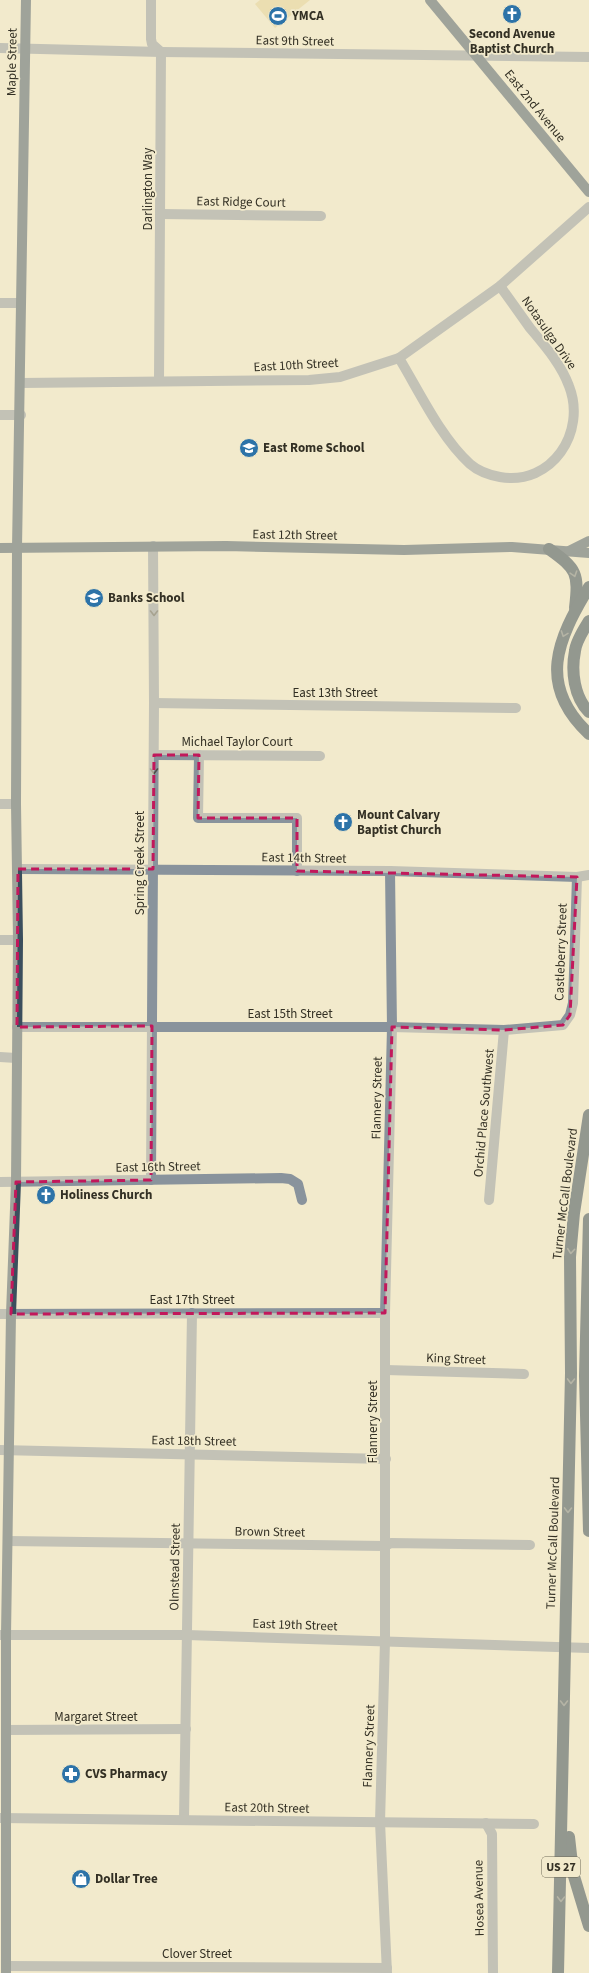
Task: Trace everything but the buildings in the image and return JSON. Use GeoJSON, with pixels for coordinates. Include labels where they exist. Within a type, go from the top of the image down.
{"type":"FeatureCollection","features":[{"type":"Feature","properties":{"kind":"highway"},"geometry":{"type":"LineString","coordinates":[[549,549],[568,563],[573,569],[577,586],[575,610]]}},
{"type":"Feature","properties":{"kind":"highway"},"geometry":{"type":"LineString","coordinates":[[589,587],[569,621],[559,648],[558,670],[560,687],[566,707],[589,734]]}},
{"type":"Feature","properties":{"kind":"highway"},"geometry":{"type":"LineString","coordinates":[[589,620],[575,650],[573,674],[579,697],[589,712]]}},
{"type":"Feature","properties":{"kind":"highway","name":"Turner McCall Boulevard"},"geometry":{"type":"LineString","coordinates":[[558,1973],[564,1762],[564,1636],[571,1388],[570,1257],[574,1213],[589,1115]]}},
{"type":"Feature","properties":{"kind":"highway","name":"Turner McCall Boulevard"},"geometry":{"type":"LineString","coordinates":[[589,1219],[585,1376],[589,1530]]}},
{"type":"Feature","properties":{"kind":"highway"},"geometry":{"type":"LineString","coordinates":[[564,1762],[573,1873],[589,1926]]}},
{"type":"Feature","properties":{"kind":"main road","name":"Maple Street"},"geometry":{"type":"LineString","coordinates":[[6,1969],[4,1818],[6,1730],[3,1635],[8,1541],[4,1450],[16,1182],[18,940],[16,804],[17,548],[21,415],[20,303],[26,0]]}},
{"type":"Feature","properties":{"kind":"main road","name":"East 2nd Avenue"},"geometry":{"type":"LineString","coordinates":[[430,0],[478,56],[589,192]]}},
{"type":"Feature","properties":{"kind":"main road"},"geometry":{"type":"LineString","coordinates":[[569,551],[589,541]]}},
{"type":"Feature","properties":{"kind":"main road","name":"East 12th Street"},"geometry":{"type":"LineString","coordinates":[[0,548],[153,546],[404,550],[512,547],[589,553]]}},
{"type":"Feature","properties":{"kind":"street"},"geometry":{"type":"LineString","coordinates":[[151,0],[151,39],[152,44],[161,52]]}},
{"type":"Feature","properties":{"kind":"street","name":"East 9th Street"},"geometry":{"type":"LineString","coordinates":[[0,48],[161,52],[589,57]]}},
{"type":"Feature","properties":{"kind":"street","name":"Darlington Way"},"geometry":{"type":"LineString","coordinates":[[160,381],[161,52]]}},
{"type":"Feature","properties":{"kind":"street","name":"East 10th Street"},"geometry":{"type":"LineString","coordinates":[[21,383],[309,380],[340,377],[399,358],[500,286],[589,207]]}},
{"type":"Feature","properties":{"kind":"street","name":"East Ridge Court"},"geometry":{"type":"LineString","coordinates":[[161,214],[321,216]]}},
{"type":"Feature","properties":{"kind":"street","name":"Notasulga Drive"},"geometry":{"type":"LineString","coordinates":[[399,358],[442,431],[470,464],[488,475],[506,478],[532,476],[547,467],[560,454],[569,436],[573,410],[569,386],[561,368],[550,352],[500,286]]}},
{"type":"Feature","properties":{"kind":"street"},"geometry":{"type":"LineString","coordinates":[[0,303],[20,303]]}},
{"type":"Feature","properties":{"kind":"street"},"geometry":{"type":"LineString","coordinates":[[0,415],[21,415]]}},
{"type":"Feature","properties":{"kind":"street","name":"Spring Creek Street"},"geometry":{"type":"LineString","coordinates":[[151,1180],[154,755],[153,546]]}},
{"type":"Feature","properties":{"kind":"street","name":"East 13th Street"},"geometry":{"type":"LineString","coordinates":[[154,703],[516,708]]}},
{"type":"Feature","properties":{"kind":"street","name":"Michael Taylor Court"},"geometry":{"type":"LineString","coordinates":[[154,755],[320,756]]}},
{"type":"Feature","properties":{"kind":"street"},"geometry":{"type":"LineString","coordinates":[[199,755],[198,818],[297,818],[297,870]]}},
{"type":"Feature","properties":{"kind":"street"},"geometry":{"type":"LineString","coordinates":[[0,804],[16,804]]}},
{"type":"Feature","properties":{"kind":"street","name":"East 14th Street"},"geometry":{"type":"LineString","coordinates":[[18,869],[390,871],[577,877],[589,875]]}},
{"type":"Feature","properties":{"kind":"street","name":"Flannery Street"},"geometry":{"type":"LineString","coordinates":[[387,1970],[380,1822],[385,1641],[385,1312],[392,1027],[390,871]]}},
{"type":"Feature","properties":{"kind":"street","name":"Castleberry Street"},"geometry":{"type":"LineString","coordinates":[[562,1025],[570,1015],[572,1002],[577,877]]}},
{"type":"Feature","properties":{"kind":"street"},"geometry":{"type":"LineString","coordinates":[[0,940],[18,940]]}},
{"type":"Feature","properties":{"kind":"street","name":"East 15th Street"},"geometry":{"type":"LineString","coordinates":[[17,1027],[392,1027],[504,1030],[562,1025]]}},
{"type":"Feature","properties":{"kind":"street","name":"Orchid Place Southwest"},"geometry":{"type":"LineString","coordinates":[[489,1200],[504,1030]]}},
{"type":"Feature","properties":{"kind":"street"},"geometry":{"type":"LineString","coordinates":[[0,1057],[16,1058]]}},
{"type":"Feature","properties":{"kind":"street","name":"East 16th Street"},"geometry":{"type":"LineString","coordinates":[[0,1182],[290,1179],[298,1184],[302,1200]]}},
{"type":"Feature","properties":{"kind":"street","name":"East 17th Street"},"geometry":{"type":"LineString","coordinates":[[0,1314],[385,1312]]}},
{"type":"Feature","properties":{"kind":"street","name":"Olmstead Street"},"geometry":{"type":"LineString","coordinates":[[184,1820],[192,1313]]}},
{"type":"Feature","properties":{"kind":"street","name":"King Street"},"geometry":{"type":"LineString","coordinates":[[386,1370],[524,1374]]}},
{"type":"Feature","properties":{"kind":"street","name":"East 18th Street"},"geometry":{"type":"LineString","coordinates":[[4,1450],[386,1459]]}},
{"type":"Feature","properties":{"kind":"street","name":"Brown Street"},"geometry":{"type":"LineString","coordinates":[[8,1541],[385,1546],[391,1543],[530,1545]]}},
{"type":"Feature","properties":{"kind":"street","name":"East 19th Street"},"geometry":{"type":"LineString","coordinates":[[3,1635],[187,1635],[589,1648]]}},
{"type":"Feature","properties":{"kind":"street","name":"Margaret Street"},"geometry":{"type":"LineString","coordinates":[[6,1730],[186,1729]]}},
{"type":"Feature","properties":{"kind":"street","name":"East 20th Street"},"geometry":{"type":"LineString","coordinates":[[4,1818],[534,1824]]}},
{"type":"Feature","properties":{"kind":"street","name":"Hosea Avenue"},"geometry":{"type":"LineString","coordinates":[[486,1824],[492,1834],[493,1973]]}},
{"type":"Feature","properties":{"kind":"street","name":"Clover Street"},"geometry":{"type":"LineString","coordinates":[[6,1969],[387,1970]]}},
{"type":"Feature","properties":{"kind":"highlighted area"},"geometry":{"type":"Polygon","coordinates":[[[154,755],[199,755],[198,818],[297,818],[297,871],[577,877],[570,1015],[563,1025],[504,1030],[392,1027],[385,1313],[11,1314],[16,1182],[151,1180],[152,1026],[17,1027],[18,869],[153,869],[154,755]]]}},
{"type":"Feature","properties":{"kind":"shaded area","name":"YMCA"},"geometry":{"type":"Polygon","coordinates":[[[260,0],[310,0],[275,28],[255,4],[260,0]]]}},
{"type":"Feature","properties":{"kind":"place","name":"Second Avenue Baptist Church"},"geometry":{"type":"Point","coordinates":[512,14]}},
{"type":"Feature","properties":{"kind":"place","name":"YMCA"},"geometry":{"type":"Point","coordinates":[278,16]}},
{"type":"Feature","properties":{"kind":"place","name":"East Rome School"},"geometry":{"type":"Point","coordinates":[249,448]}},
{"type":"Feature","properties":{"kind":"place","name":"Banks School"},"geometry":{"type":"Point","coordinates":[94,598]}},
{"type":"Feature","properties":{"kind":"place","name":"Mount Calvary Baptist Church"},"geometry":{"type":"Point","coordinates":[343,822]}},
{"type":"Feature","properties":{"kind":"place","name":"Holiness Church"},"geometry":{"type":"Point","coordinates":[46,1195]}},
{"type":"Feature","properties":{"kind":"place","name":"CVS Pharmacy"},"geometry":{"type":"Point","coordinates":[71,1774]}},
{"type":"Feature","properties":{"kind":"place","name":"Dollar Tree"},"geometry":{"type":"Point","coordinates":[81,1879]}}]}
